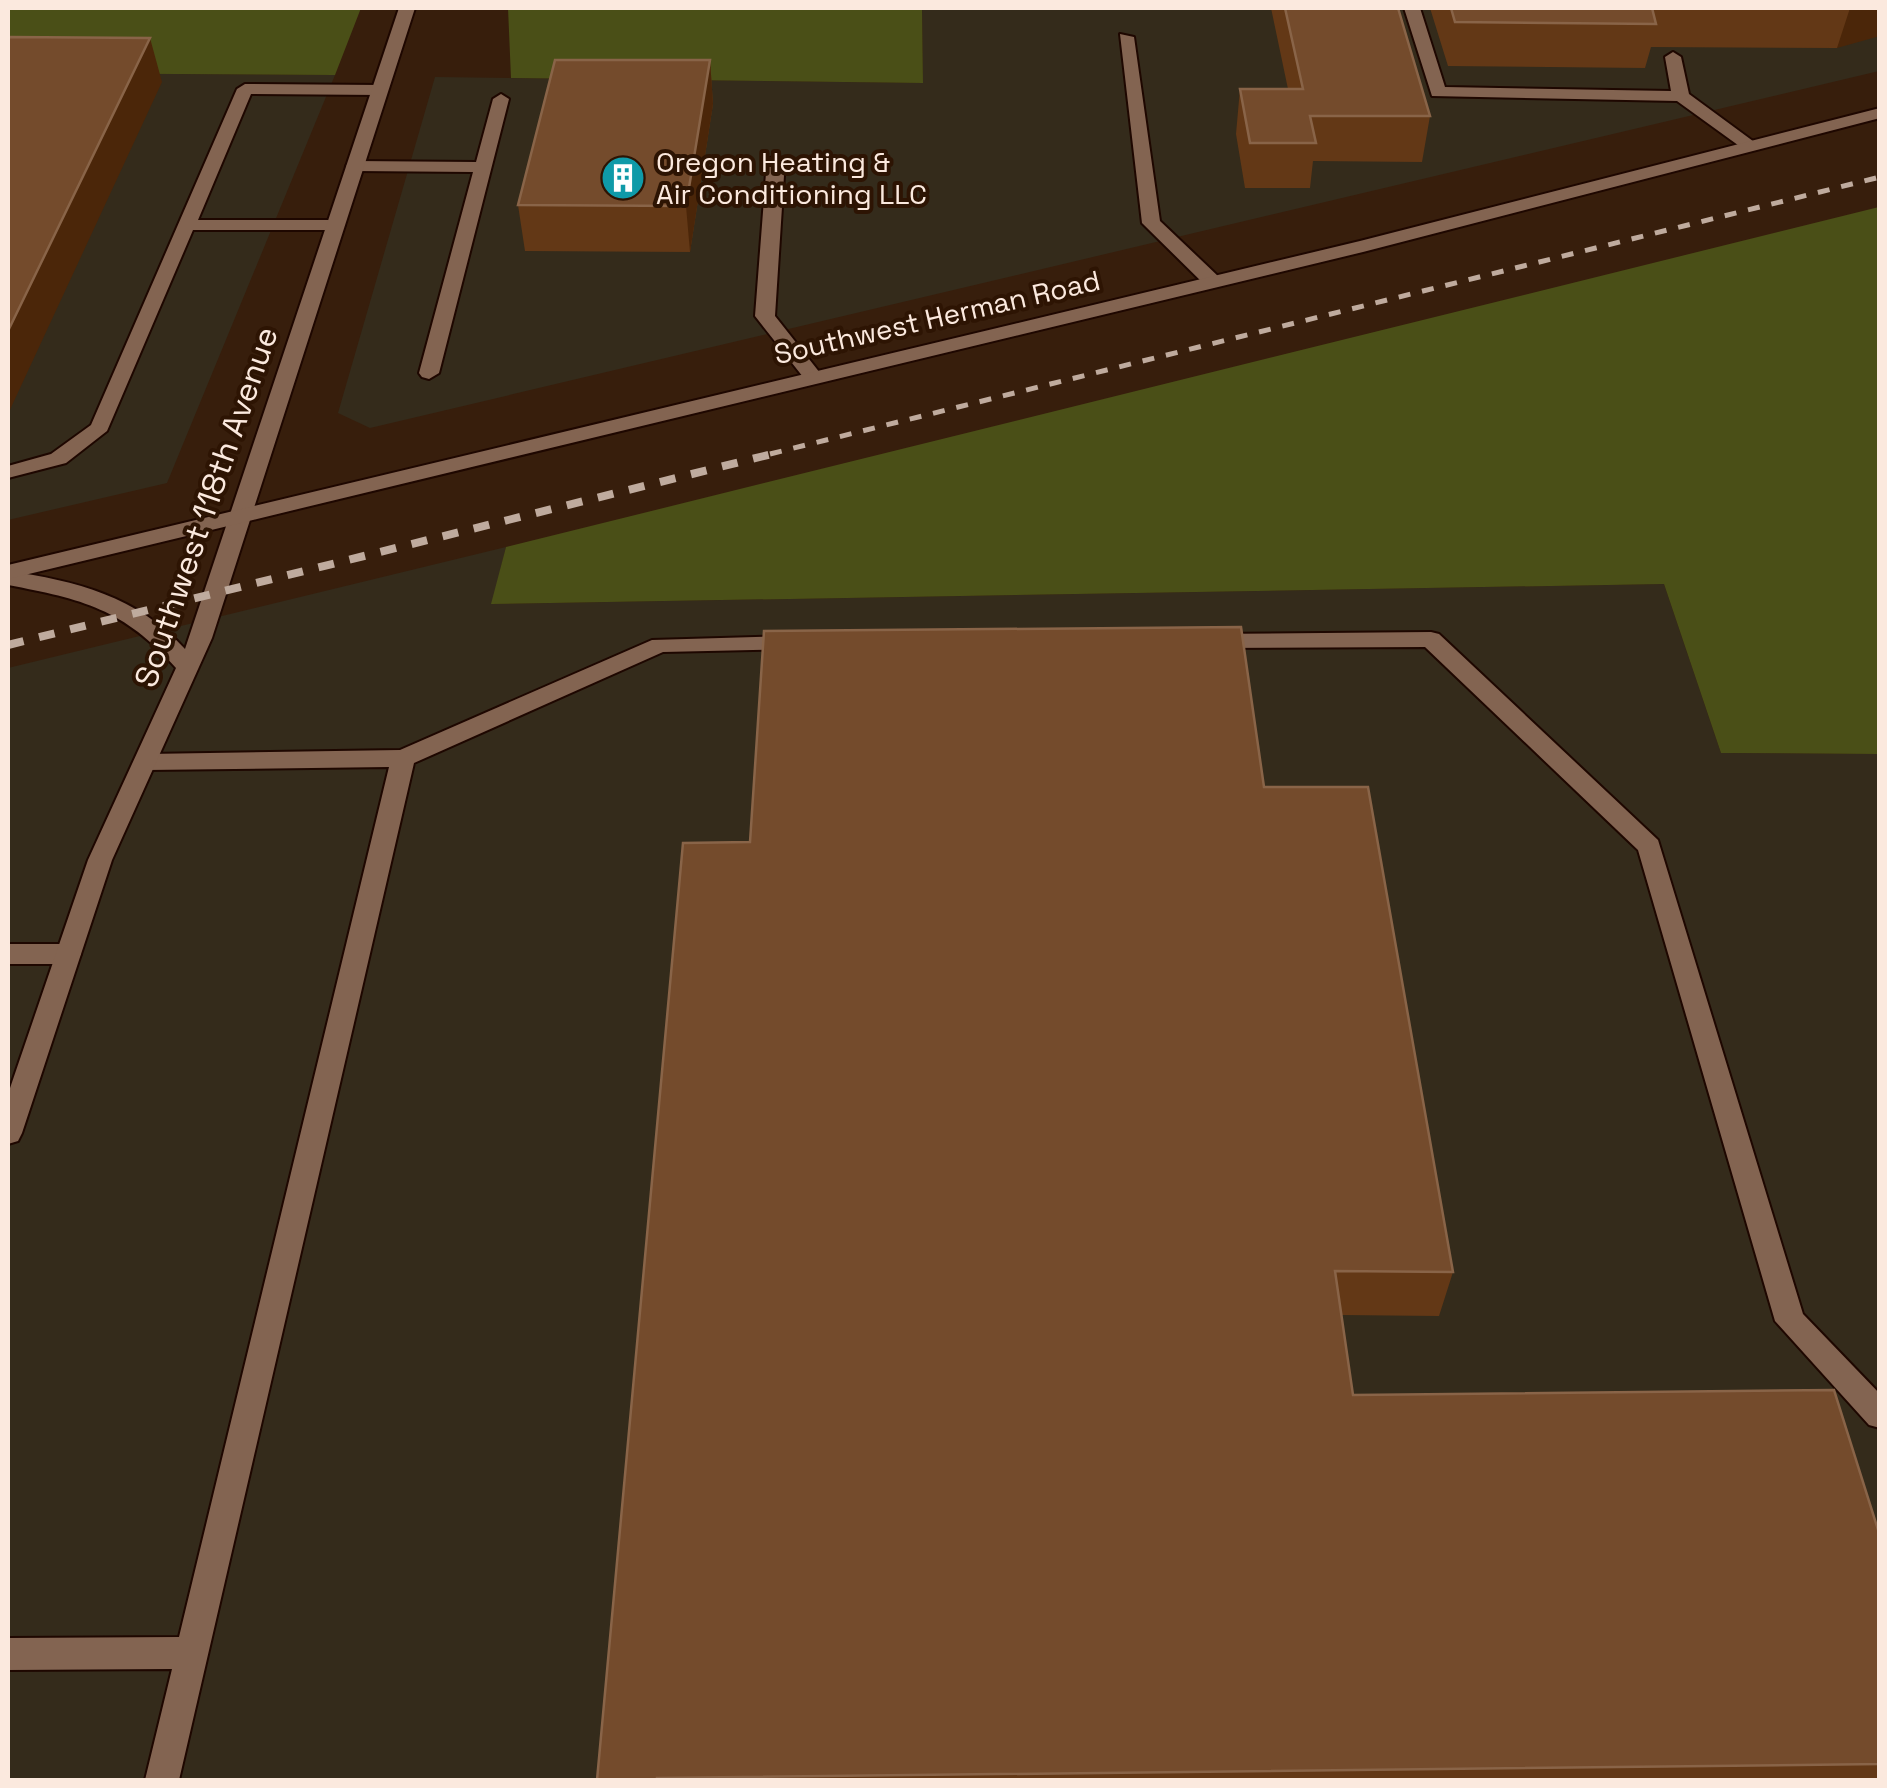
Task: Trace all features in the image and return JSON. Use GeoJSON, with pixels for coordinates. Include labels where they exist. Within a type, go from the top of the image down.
{"type":"FeatureCollection","features":[{"type":"Feature","properties":{"kind":"main road","name":"Southwest 118th Avenue"},"geometry":{"type":"LineString","coordinates":[[8,1133],[100,860],[189,668],[407,8]]}},
{"type":"Feature","properties":{"kind":"main road"},"geometry":{"type":"LineString","coordinates":[[1412,8],[1438,92],[1681,96],[1748,144]]}},
{"type":"Feature","properties":{"kind":"main road"},"geometry":{"type":"LineString","coordinates":[[1126,37],[1151,223],[1213,282]]}},
{"type":"Feature","properties":{"kind":"main road"},"geometry":{"type":"LineString","coordinates":[[1673,57],[1681,96]]}},
{"type":"Feature","properties":{"kind":"main road"},"geometry":{"type":"LineString","coordinates":[[8,472],[51,465],[84,444],[100,427],[245,90],[380,90]]}},
{"type":"Feature","properties":{"kind":"main road"},"geometry":{"type":"LineString","coordinates":[[429,372],[501,99]]}},
{"type":"Feature","properties":{"kind":"main road","name":"Southwest Herman Road"},"geometry":{"type":"LineString","coordinates":[[8,575],[1213,282],[1880,113]]}},
{"type":"Feature","properties":{"kind":"main road"},"geometry":{"type":"LineString","coordinates":[[776,160],[765,316],[814,378]]}},
{"type":"Feature","properties":{"kind":"main road"},"geometry":{"type":"LineString","coordinates":[[355,166],[483,167]]}},
{"type":"Feature","properties":{"kind":"main road"},"geometry":{"type":"LineString","coordinates":[[187,225],[336,226]]}},
{"type":"Feature","properties":{"kind":"main road"},"geometry":{"type":"LineString","coordinates":[[8,575],[75,590],[136,614],[189,668]]}},
{"type":"Feature","properties":{"kind":"main road"},"geometry":{"type":"LineString","coordinates":[[1194,641],[1431,639],[1649,846],[1790,1321],[1880,1415]]}},
{"type":"Feature","properties":{"kind":"main road"},"geometry":{"type":"LineString","coordinates":[[147,762],[403,758],[660,645],[818,644]]}},
{"type":"Feature","properties":{"kind":"main road"},"geometry":{"type":"LineString","coordinates":[[162,1780],[403,758]]}},
{"type":"Feature","properties":{"kind":"main road"},"geometry":{"type":"LineString","coordinates":[[8,954],[68,954]]}},
{"type":"Feature","properties":{"kind":"main road"},"geometry":{"type":"LineString","coordinates":[[8,1654],[192,1653]]}},
{"type":"Feature","properties":{"kind":"shaded area"},"geometry":{"type":"Polygon","coordinates":[[[922,8],[1879,8],[1879,71],[370,428],[338,413],[435,77],[923,83],[922,8]]]}},
{"type":"Feature","properties":{"kind":"shaded area"},"geometry":{"type":"Polygon","coordinates":[[[8,73],[335,75],[167,483],[8,520],[8,73]]]}},
{"type":"Feature","properties":{"kind":"shaded area"},"geometry":{"type":"Polygon","coordinates":[[[506,547],[492,604],[1664,584],[1721,753],[1879,754],[1879,1780],[8,1780],[8,668],[506,547]]]}},
{"type":"Feature","properties":{"kind":"green space"},"geometry":{"type":"Polygon","coordinates":[[[8,8],[361,8],[335,75],[8,73],[8,8]]]}},
{"type":"Feature","properties":{"kind":"green space"},"geometry":{"type":"Polygon","coordinates":[[[508,8],[922,8],[923,83],[511,78],[508,8]]]}},
{"type":"Feature","properties":{"kind":"green space"},"geometry":{"type":"Polygon","coordinates":[[[1879,207],[1879,754],[1721,753],[1664,584],[491,604],[506,547],[1879,207]]]}},
{"type":"Feature","properties":{"kind":"building"},"geometry":{"type":"Polygon","coordinates":[[[1285,8],[1398,8],[1430,116],[1310,116],[1316,143],[1250,143],[1240,89],[1303,89],[1285,8]]]}},
{"type":"Feature","properties":{"kind":"building"},"geometry":{"type":"Polygon","coordinates":[[[1451,8],[1652,8],[1656,24],[1455,22],[1451,8]]]}},
{"type":"Feature","properties":{"kind":"building"},"geometry":{"type":"Polygon","coordinates":[[[8,37],[150,38],[8,331],[8,37]]]}},
{"type":"Feature","properties":{"kind":"building","name":"Oregon Heating & Air Conditioning LLC"},"geometry":{"type":"Polygon","coordinates":[[[555,60],[710,60],[686,206],[518,205],[555,60]]]}},
{"type":"Feature","properties":{"kind":"building"},"geometry":{"type":"Polygon","coordinates":[[[1241,627],[1264,787],[1368,787],[1453,1272],[1335,1271],[1353,1395],[1834,1390],[1880,1536],[1880,1764],[597,1780],[683,843],[750,842],[764,631],[1241,627]]]}},
{"type":"Feature","properties":{"kind":"railway"},"geometry":{"type":"LineString","coordinates":[[770,454],[1880,177]]}},
{"type":"Feature","properties":{"kind":"railway"},"geometry":{"type":"LineString","coordinates":[[8,645],[780,452]]}},
{"type":"Feature","properties":{"kind":"place","name":"Oregon Heating & Air Conditioning LLC"},"geometry":{"type":"Point","coordinates":[623,178]}}]}
